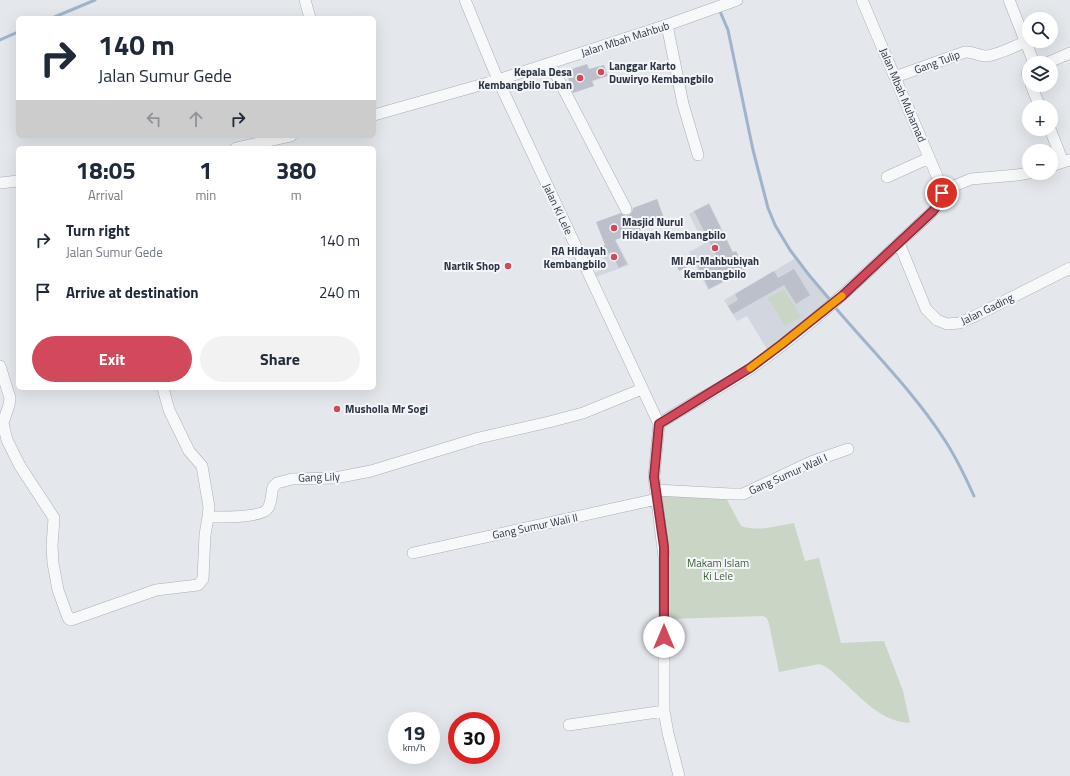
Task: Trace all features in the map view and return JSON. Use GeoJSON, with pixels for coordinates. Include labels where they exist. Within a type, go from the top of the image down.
{"type":"FeatureCollection","features":[{"type":"Feature","properties":{"kind":"street"},"geometry":{"type":"LineString","coordinates":[[305,0],[309,16]]}},
{"type":"Feature","properties":{"kind":"street","name":"Jalan Ki Lele"},"geometry":{"type":"LineString","coordinates":[[465,0],[498,80],[659,424]]}},
{"type":"Feature","properties":{"kind":"street","name":"Jalan Mbah Mahbub"},"geometry":{"type":"LineString","coordinates":[[376,114],[498,80],[667,25],[737,0]]}},
{"type":"Feature","properties":{"kind":"street","name":"Jalan Mbah Muhamad"},"geometry":{"type":"LineString","coordinates":[[862,0],[942,191]]}},
{"type":"Feature","properties":{"kind":"street"},"geometry":{"type":"LineString","coordinates":[[1008,0],[1022,35]]}},
{"type":"Feature","properties":{"kind":"street"},"geometry":{"type":"LineString","coordinates":[[667,25],[683,104],[698,155]]}},
{"type":"Feature","properties":{"kind":"street","name":"Gang Tulip"},"geometry":{"type":"LineString","coordinates":[[895,77],[965,52],[990,56],[1022,43]]}},
{"type":"Feature","properties":{"kind":"street"},"geometry":{"type":"LineString","coordinates":[[1058,58],[1070,53]]}},
{"type":"Feature","properties":{"kind":"street"},"geometry":{"type":"LineString","coordinates":[[550,63],[626,209]]}},
{"type":"Feature","properties":{"kind":"street"},"geometry":{"type":"LineString","coordinates":[[1054,136],[1066,161]]}},
{"type":"Feature","properties":{"kind":"street"},"geometry":{"type":"LineString","coordinates":[[245,146],[282,138]]}},
{"type":"Feature","properties":{"kind":"street"},"geometry":{"type":"LineString","coordinates":[[887,177],[929,158]]}},
{"type":"Feature","properties":{"kind":"street"},"geometry":{"type":"LineString","coordinates":[[679,776],[664,711],[664,557],[654,477],[659,424],[755,365],[833,303],[935,209],[941,200],[942,191],[971,179],[1022,175]]}},
{"type":"Feature","properties":{"kind":"street"},"geometry":{"type":"LineString","coordinates":[[0,183],[16,181]]}},
{"type":"Feature","properties":{"kind":"street","name":"Jalan Gading"},"geometry":{"type":"LineString","coordinates":[[899,243],[926,309],[937,320],[947,324],[959,323],[975,316],[1070,268]]}},
{"type":"Feature","properties":{"kind":"street"},"geometry":{"type":"LineString","coordinates":[[0,366],[10,398],[3,420],[4,430],[20,466],[54,518],[52,546],[54,568],[58,590],[66,615],[70,619],[76,619],[156,590],[196,586],[200,584],[203,579],[205,536],[209,507],[202,466],[189,451],[167,404],[164,390]]}},
{"type":"Feature","properties":{"kind":"street","name":"Gang Lily"},"geometry":{"type":"LineString","coordinates":[[208,517],[255,515],[262,513],[269,507],[273,487],[281,481],[299,478],[335,478],[365,472],[479,438],[574,416],[642,389]]}},
{"type":"Feature","properties":{"kind":"street","name":"Gang Sumur Wali I"},"geometry":{"type":"LineString","coordinates":[[656,495],[743,494],[811,462],[848,448]]}},
{"type":"Feature","properties":{"kind":"street","name":"Gang Sumur Wali II"},"geometry":{"type":"LineString","coordinates":[[413,553],[656,495]]}},
{"type":"Feature","properties":{"kind":"street"},"geometry":{"type":"LineString","coordinates":[[569,725],[664,711]]}},
{"type":"Feature","properties":{"kind":"shaded area","name":"MI Al-Mahbubiyah Kembangbilo"},"geometry":{"type":"Polygon","coordinates":[[[709,203],[733,252],[736,251],[746,271],[708,290],[689,252],[704,244],[689,214],[709,203]]]}},
{"type":"Feature","properties":{"kind":"shaded area","name":"RA Hidayah Kembangbilo"},"geometry":{"type":"Polygon","coordinates":[[[615,239],[629,265],[593,278],[591,275],[608,266],[599,248],[615,239]]]}},
{"type":"Feature","properties":{"kind":"shaded area"},"geometry":{"type":"Polygon","coordinates":[[[796,258],[830,301],[768,351],[747,316],[737,321],[724,300],[796,258]]]}},
{"type":"Feature","properties":{"kind":"green space"},"geometry":{"type":"Polygon","coordinates":[[[784,289],[801,317],[785,326],[768,298],[784,289]]]}},
{"type":"Feature","properties":{"kind":"green space","name":"Makam Islam Ki Lele"},"geometry":{"type":"Polygon","coordinates":[[[660,495],[726,498],[741,526],[747,528],[768,528],[794,523],[805,561],[819,558],[841,643],[884,641],[903,691],[910,723],[899,722],[880,713],[863,700],[832,671],[822,665],[819,664],[779,672],[769,624],[767,618],[763,616],[669,619],[660,495]]]}},
{"type":"Feature","properties":{"kind":"building"},"geometry":{"type":"Polygon","coordinates":[[[587,64],[589,69],[604,65],[608,76],[592,81],[594,86],[573,93],[566,71],[587,64]]]}},
{"type":"Feature","properties":{"kind":"building"},"geometry":{"type":"Polygon","coordinates":[[[657,199],[665,221],[615,240],[627,264],[619,268],[611,252],[603,256],[599,248],[605,245],[596,222],[621,213],[625,216],[629,215],[633,208],[657,199]]]}},
{"type":"Feature","properties":{"kind":"building","name":"MI Al-Mahbubiyah Kembangbilo"},"geometry":{"type":"Polygon","coordinates":[[[709,204],[733,253],[736,251],[744,268],[723,278],[724,281],[709,289],[698,266],[717,257],[694,211],[709,204]]]}},
{"type":"Feature","properties":{"kind":"building"},"geometry":{"type":"Polygon","coordinates":[[[685,258],[689,266],[679,271],[675,263],[685,258]]]}},
{"type":"Feature","properties":{"kind":"building"},"geometry":{"type":"Polygon","coordinates":[[[794,269],[810,295],[796,304],[784,285],[733,314],[728,306],[738,300],[735,294],[774,271],[778,278],[794,269]]]}},
{"type":"Feature","properties":{"kind":"waterway"},"geometry":{"type":"LineString","coordinates":[[57,16],[95,0]]}},
{"type":"Feature","properties":{"kind":"waterway"},"geometry":{"type":"LineString","coordinates":[[719,9],[728,30],[753,150],[768,208],[775,225],[790,250],[831,301]]}},
{"type":"Feature","properties":{"kind":"waterway"},"geometry":{"type":"LineString","coordinates":[[0,40],[16,33]]}},
{"type":"Feature","properties":{"kind":"waterway"},"geometry":{"type":"LineString","coordinates":[[834,306],[905,387],[932,421],[964,474],[974,496]]}},
{"type":"Feature","properties":{"kind":"slow traffic"},"geometry":{"type":"LineString","coordinates":[[750,368],[761,361],[842,296]]}},
{"type":"Feature","properties":{"kind":"place","name":"Langgar Karto Duwiryo Kembangbilo"},"geometry":{"type":"Point","coordinates":[601,72]}},
{"type":"Feature","properties":{"kind":"place","name":"Kepala Desa Kembangbilo Tuban"},"geometry":{"type":"Point","coordinates":[580,78]}},
{"type":"Feature","properties":{"kind":"place","name":"Masjid Nurul Hidayah Kembangbilo"},"geometry":{"type":"Point","coordinates":[614,228]}},
{"type":"Feature","properties":{"kind":"place","name":"MI Al-Mahbubiyah Kembangbilo"},"geometry":{"type":"Point","coordinates":[715,248]}},
{"type":"Feature","properties":{"kind":"place","name":"RA Hidayah Kembangbilo"},"geometry":{"type":"Point","coordinates":[614,257]}},
{"type":"Feature","properties":{"kind":"place","name":"Nartik Shop"},"geometry":{"type":"Point","coordinates":[508,266]}},
{"type":"Feature","properties":{"kind":"place","name":"Musholla Mr Sogi"},"geometry":{"type":"Point","coordinates":[337,409]}},
{"type":"Feature","properties":{"kind":"route"},"geometry":{"type":"LineString","coordinates":[[664,637],[664,547],[654,477],[659,424],[682,408],[755,365],[842,296],[933,211],[940,202],[942,193]]}}]}
